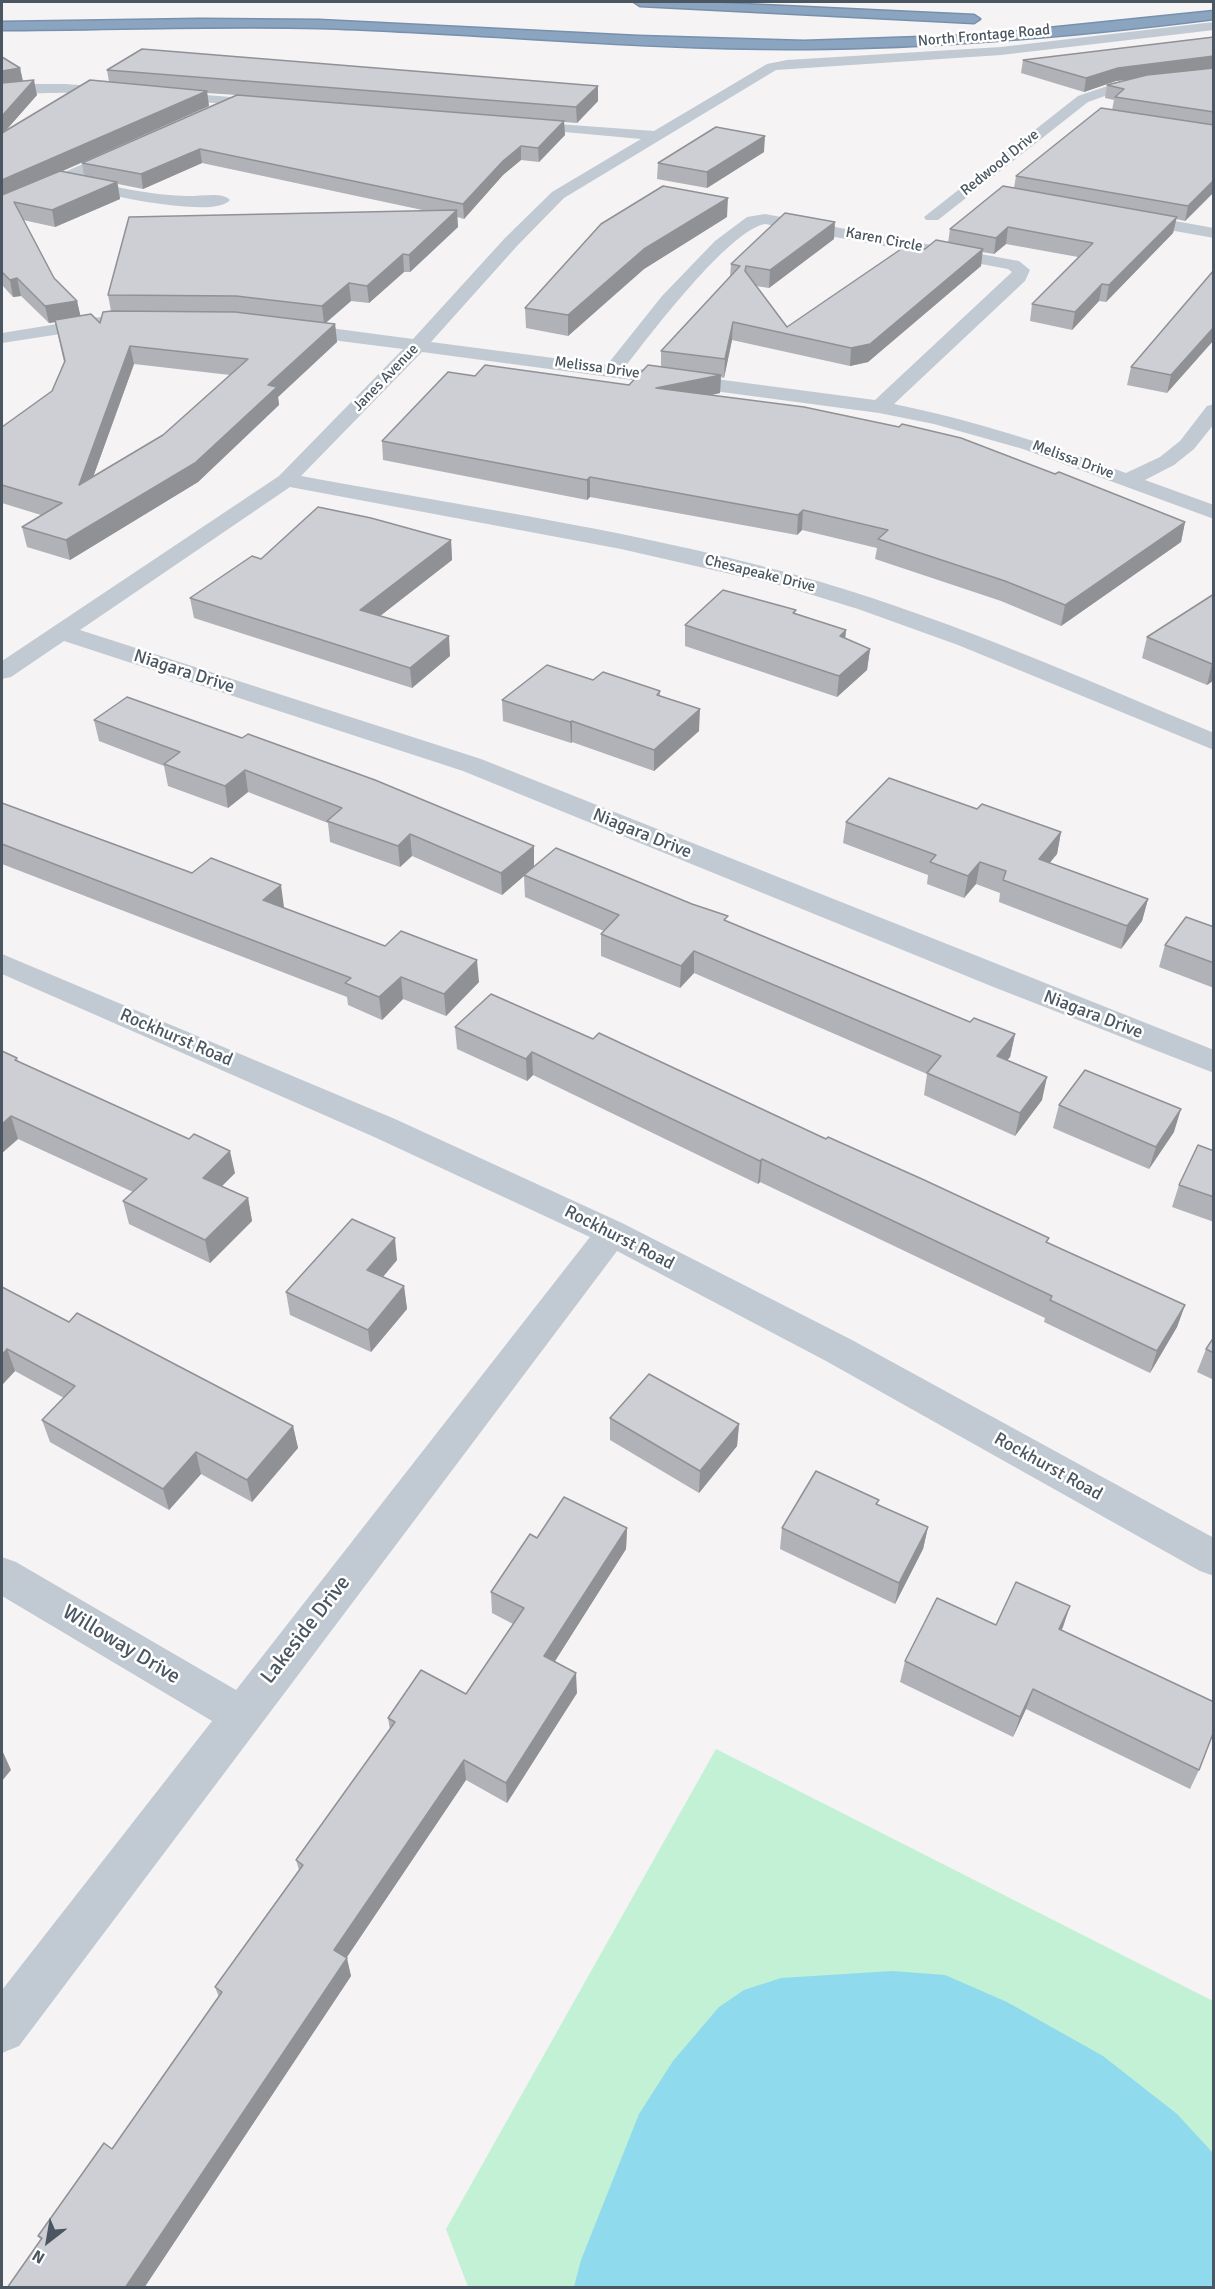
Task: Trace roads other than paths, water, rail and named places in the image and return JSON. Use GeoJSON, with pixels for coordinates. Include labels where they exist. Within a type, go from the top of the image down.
{"type":"FeatureCollection","features":[{"type":"Feature","properties":{"kind":"highway"},"geometry":{"type":"LineString","coordinates":[[640,2],[891,17],[989,19]]}},
{"type":"Feature","properties":{"kind":"highway"},"geometry":{"type":"LineString","coordinates":[[1062,18],[1214,4]]}},
{"type":"Feature","properties":{"kind":"highway"},"geometry":{"type":"LineString","coordinates":[[2,26],[286,23],[680,42],[800,44],[1011,37],[1076,32],[1214,15]]}},
{"type":"Feature","properties":{"kind":"street","name":"North Frontage Road"},"geometry":{"type":"LineString","coordinates":[[759,74],[772,67],[787,64],[1001,52],[1103,42],[1214,26]]}},
{"type":"Feature","properties":{"kind":"street","name":"Janes Avenue"},"geometry":{"type":"LineString","coordinates":[[2,672],[286,480],[419,344],[511,242],[558,195],[654,135],[759,74]]}},
{"type":"Feature","properties":{"kind":"street","name":"Redwood Drive"},"geometry":{"type":"LineString","coordinates":[[932,217],[1083,99],[1116,87],[1214,74]]}},
{"type":"Feature","properties":{"kind":"street"},"geometry":{"type":"LineString","coordinates":[[2,92],[27,88],[66,88],[285,105]]}},
{"type":"Feature","properties":{"kind":"street"},"geometry":{"type":"LineString","coordinates":[[206,115],[237,101]]}},
{"type":"Feature","properties":{"kind":"street"},"geometry":{"type":"LineString","coordinates":[[1067,110],[1089,113]]}},
{"type":"Feature","properties":{"kind":"street"},"geometry":{"type":"LineString","coordinates":[[511,123],[654,135]]}},
{"type":"Feature","properties":{"kind":"street"},"geometry":{"type":"LineString","coordinates":[[2,206],[133,147]]}},
{"type":"Feature","properties":{"kind":"street"},"geometry":{"type":"LineString","coordinates":[[60,179],[160,201],[191,203],[222,200]]}},
{"type":"Feature","properties":{"kind":"street"},"geometry":{"type":"LineString","coordinates":[[968,189],[992,193]]}},
{"type":"Feature","properties":{"kind":"street"},"geometry":{"type":"LineString","coordinates":[[1108,214],[1214,233]]}},
{"type":"Feature","properties":{"kind":"street","name":"Karen Circle"},"geometry":{"type":"LineString","coordinates":[[613,370],[668,300],[721,244],[753,221],[783,220],[1013,265],[1021,270],[1019,277],[879,407]]}},
{"type":"Feature","properties":{"kind":"street"},"geometry":{"type":"LineString","coordinates":[[2,338],[115,321]]}},
{"type":"Feature","properties":{"kind":"street","name":"Melissa Drive"},"geometry":{"type":"LineString","coordinates":[[272,326],[879,407],[989,432],[1128,480],[1214,513]]}},
{"type":"Feature","properties":{"kind":"street"},"geometry":{"type":"LineString","coordinates":[[1128,480],[1174,456],[1187,445],[1214,410]]}},
{"type":"Feature","properties":{"kind":"street","name":"Chesapeake Drive"},"geometry":{"type":"LineString","coordinates":[[286,480],[544,527],[709,561],[806,585],[890,613],[1034,668],[1214,742]]}},
{"type":"Feature","properties":{"kind":"street","name":"Niagara Drive"},"geometry":{"type":"LineString","coordinates":[[61,632],[472,765],[1214,1062]]}},
{"type":"Feature","properties":{"kind":"street","name":"Rockhurst Road"},"geometry":{"type":"LineString","coordinates":[[2,963],[462,1162],[612,1233],[849,1356],[1214,1559]]}},
{"type":"Feature","properties":{"kind":"street","name":"Lakeside Drive"},"geometry":{"type":"LineString","coordinates":[[2,2029],[240,1715],[612,1233]]}},
{"type":"Feature","properties":{"kind":"street","name":"Willoway Drive"},"geometry":{"type":"LineString","coordinates":[[2,1575],[240,1715]]}},
{"type":"Feature","properties":{"kind":"water"},"geometry":{"type":"Polygon","coordinates":[[[892,1971],[945,1975],[1007,2002],[1103,2056],[1177,2114],[1213,2153],[1213,2287],[574,2287],[581,2260],[639,2114],[673,2061],[719,2007],[744,1990],[781,1978],[892,1971]]]}}]}
